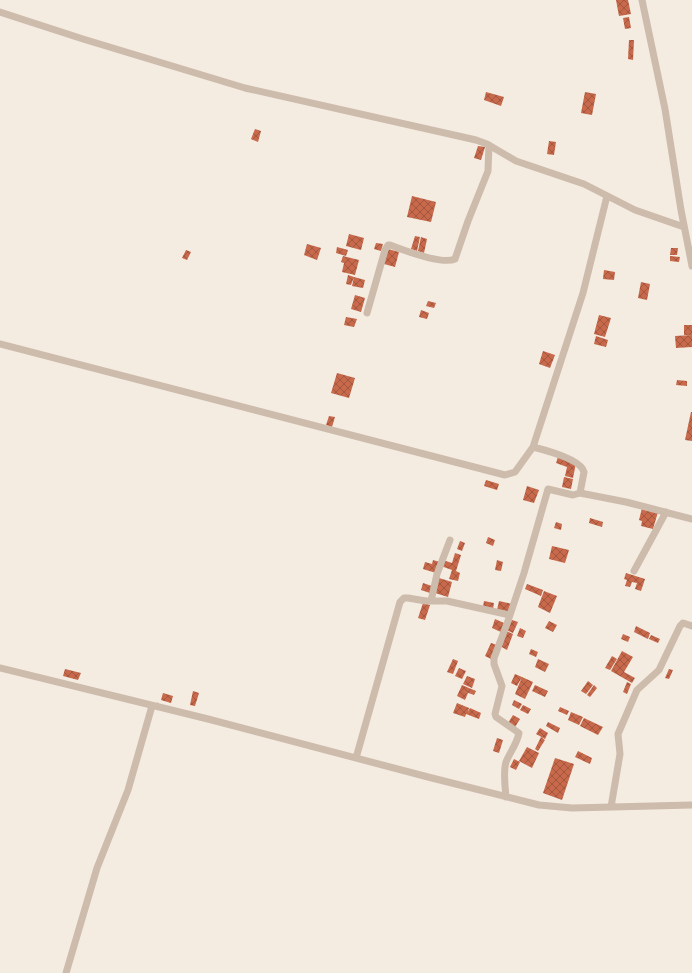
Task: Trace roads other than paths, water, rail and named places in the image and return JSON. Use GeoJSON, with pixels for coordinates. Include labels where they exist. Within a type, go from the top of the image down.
{"type":"FeatureCollection","features":[{"type":"Feature","properties":{"kind":"street"},"geometry":{"type":"LineString","coordinates":[[642,0],[664,109],[692,266]]}},
{"type":"Feature","properties":{"kind":"street"},"geometry":{"type":"LineString","coordinates":[[0,12],[245,88],[476,140],[516,162],[584,184],[635,210],[684,226]]}},
{"type":"Feature","properties":{"kind":"street"},"geometry":{"type":"LineString","coordinates":[[367,312],[385,250],[388,245],[421,256],[449,261],[455,259],[488,171],[489,146]]}},
{"type":"Feature","properties":{"kind":"street"},"geometry":{"type":"LineString","coordinates":[[0,344],[505,475],[514,472],[533,448],[584,293],[607,196]]}},
{"type":"Feature","properties":{"kind":"street"},"geometry":{"type":"LineString","coordinates":[[533,448],[577,462],[584,468],[580,493]]}},
{"type":"Feature","properties":{"kind":"street"},"geometry":{"type":"LineString","coordinates":[[506,797],[506,762],[518,739],[519,733],[495,714],[502,686],[493,661],[510,615],[548,489],[573,495],[580,493],[692,519]]}},
{"type":"Feature","properties":{"kind":"street"},"geometry":{"type":"LineString","coordinates":[[634,571],[666,512]]}},
{"type":"Feature","properties":{"kind":"street"},"geometry":{"type":"LineString","coordinates":[[431,601],[437,574],[450,540]]}},
{"type":"Feature","properties":{"kind":"street"},"geometry":{"type":"LineString","coordinates":[[356,758],[400,602],[404,598],[454,602],[510,615]]}},
{"type":"Feature","properties":{"kind":"street"},"geometry":{"type":"LineString","coordinates":[[611,807],[620,754],[618,734],[634,694],[659,670],[680,626],[683,623],[692,626]]}},
{"type":"Feature","properties":{"kind":"street"},"geometry":{"type":"LineString","coordinates":[[0,668],[154,708],[275,736],[539,805],[562,808],[692,805]]}},
{"type":"Feature","properties":{"kind":"street"},"geometry":{"type":"LineString","coordinates":[[66,973],[97,868],[128,790],[154,708]]}}]}
